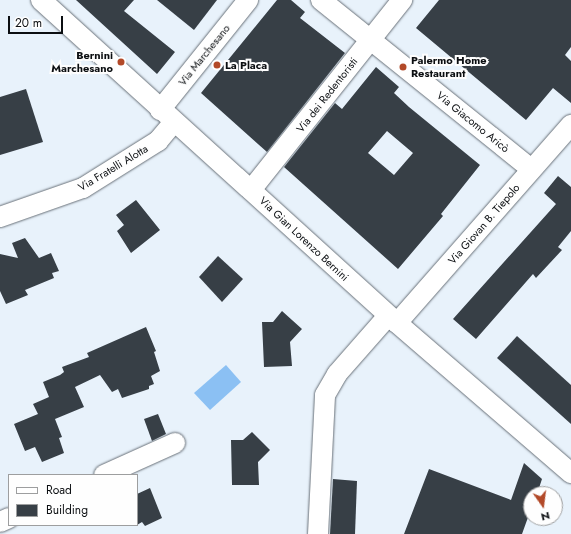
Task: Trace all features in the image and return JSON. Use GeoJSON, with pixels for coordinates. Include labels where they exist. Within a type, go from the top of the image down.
{"type":"FeatureCollection","features":[{"type":"Feature","properties":{"kind":"street","name":"Via Gian Lorenzo Bernini"},"geometry":{"type":"LineString","coordinates":[[42,0],[167,116],[251,190],[393,320],[571,473]]}},
{"type":"Feature","properties":{"kind":"street","name":"Via Marchesano"},"geometry":{"type":"LineString","coordinates":[[167,116],[248,0]]}},
{"type":"Feature","properties":{"kind":"street","name":"Via Giacomo Aricò"},"geometry":{"type":"LineString","coordinates":[[321,0],[531,169]]}},
{"type":"Feature","properties":{"kind":"street","name":"Via dei Redentoristi"},"geometry":{"type":"LineString","coordinates":[[251,190],[402,0]]}},
{"type":"Feature","properties":{"kind":"street","name":"Via Fratelli Alotta"},"geometry":{"type":"LineString","coordinates":[[0,217],[83,188],[158,141],[167,116]]}},
{"type":"Feature","properties":{"kind":"street","name":"Via Giovan B. Tiepolo"},"geometry":{"type":"LineString","coordinates":[[318,534],[325,395],[337,374],[393,320],[571,125]]}},
{"type":"Feature","properties":{"kind":"street"},"geometry":{"type":"LineString","coordinates":[[106,474],[175,443]]}},
{"type":"Feature","properties":{"kind":"water"},"geometry":{"type":"Polygon","coordinates":[[[226,365],[241,382],[210,410],[194,393],[226,365]]]}},
{"type":"Feature","properties":{"kind":"building"},"geometry":{"type":"Polygon","coordinates":[[[76,0],[134,0],[124,11],[175,52],[157,74],[76,0]]]}},
{"type":"Feature","properties":{"kind":"building"},"geometry":{"type":"Polygon","coordinates":[[[157,0],[217,0],[194,30],[157,0]]]}},
{"type":"Feature","properties":{"kind":"building"},"geometry":{"type":"Polygon","coordinates":[[[277,0],[291,0],[305,12],[300,18],[345,53],[267,152],[201,93],[277,0]]]}},
{"type":"Feature","properties":{"kind":"building"},"geometry":{"type":"Polygon","coordinates":[[[439,0],[571,0],[571,47],[565,55],[571,61],[571,103],[553,88],[526,120],[416,28],[439,0]]]}},
{"type":"Feature","properties":{"kind":"building"},"geometry":{"type":"Polygon","coordinates":[[[376,67],[399,87],[394,93],[480,165],[441,214],[443,216],[398,269],[284,167],[335,103],[342,109],[376,67]],[[387,131],[368,153],[394,175],[413,153],[387,131]]]}},
{"type":"Feature","properties":{"kind":"building"},"geometry":{"type":"Polygon","coordinates":[[[26,89],[43,142],[0,155],[0,97],[26,89]]]}},
{"type":"Feature","properties":{"kind":"building"},"geometry":{"type":"Polygon","coordinates":[[[558,176],[571,187],[571,231],[558,247],[562,250],[536,278],[533,274],[476,339],[453,319],[556,204],[544,193],[558,176]]]}},
{"type":"Feature","properties":{"kind":"building"},"geometry":{"type":"Polygon","coordinates":[[[136,200],[160,230],[131,253],[117,231],[124,225],[116,215],[136,200]]]}},
{"type":"Feature","properties":{"kind":"building"},"geometry":{"type":"Polygon","coordinates":[[[25,238],[39,258],[51,253],[59,271],[52,273],[54,278],[25,290],[28,295],[6,304],[0,291],[0,254],[18,258],[12,243],[25,238]]]}},
{"type":"Feature","properties":{"kind":"building"},"geometry":{"type":"Polygon","coordinates":[[[218,256],[243,279],[222,302],[199,277],[218,256]]]}},
{"type":"Feature","properties":{"kind":"building"},"geometry":{"type":"Polygon","coordinates":[[[282,311],[302,329],[290,342],[292,366],[264,367],[262,322],[273,322],[282,311]]]}},
{"type":"Feature","properties":{"kind":"building"},"geometry":{"type":"Polygon","coordinates":[[[146,327],[156,351],[154,352],[160,371],[151,376],[154,384],[149,386],[149,389],[122,398],[118,389],[112,392],[100,375],[75,387],[84,407],[55,419],[62,437],[59,438],[64,453],[42,462],[35,447],[25,451],[14,424],[38,414],[33,404],[49,397],[43,382],[64,372],[62,367],[89,357],[87,353],[146,327]]]}},
{"type":"Feature","properties":{"kind":"building"},"geometry":{"type":"Polygon","coordinates":[[[517,336],[571,385],[571,424],[497,358],[517,336]]]}},
{"type":"Feature","properties":{"kind":"building"},"geometry":{"type":"Polygon","coordinates":[[[158,414],[166,434],[152,441],[144,419],[158,414]]]}},
{"type":"Feature","properties":{"kind":"building"},"geometry":{"type":"Polygon","coordinates":[[[252,432],[270,450],[258,462],[259,485],[232,485],[231,440],[243,440],[252,432]]]}},
{"type":"Feature","properties":{"kind":"building"},"geometry":{"type":"Polygon","coordinates":[[[524,463],[542,479],[540,486],[523,486],[523,526],[525,526],[522,534],[404,534],[429,469],[511,500],[524,463]]]}},
{"type":"Feature","properties":{"kind":"building"},"geometry":{"type":"Polygon","coordinates":[[[333,479],[357,481],[355,534],[330,534],[333,479]]]}},
{"type":"Feature","properties":{"kind":"building"},"geometry":{"type":"Polygon","coordinates":[[[150,488],[162,518],[145,526],[142,522],[138,524],[138,494],[150,488]]]}},
{"type":"Feature","properties":{"kind":"place","name":"Bernini Marchesano"},"geometry":{"type":"Point","coordinates":[121,62]}},
{"type":"Feature","properties":{"kind":"place","name":"La Placa"},"geometry":{"type":"Point","coordinates":[217,65]}},
{"type":"Feature","properties":{"kind":"place","name":"Palermo Home Restaurant"},"geometry":{"type":"Point","coordinates":[403,67]}}]}
